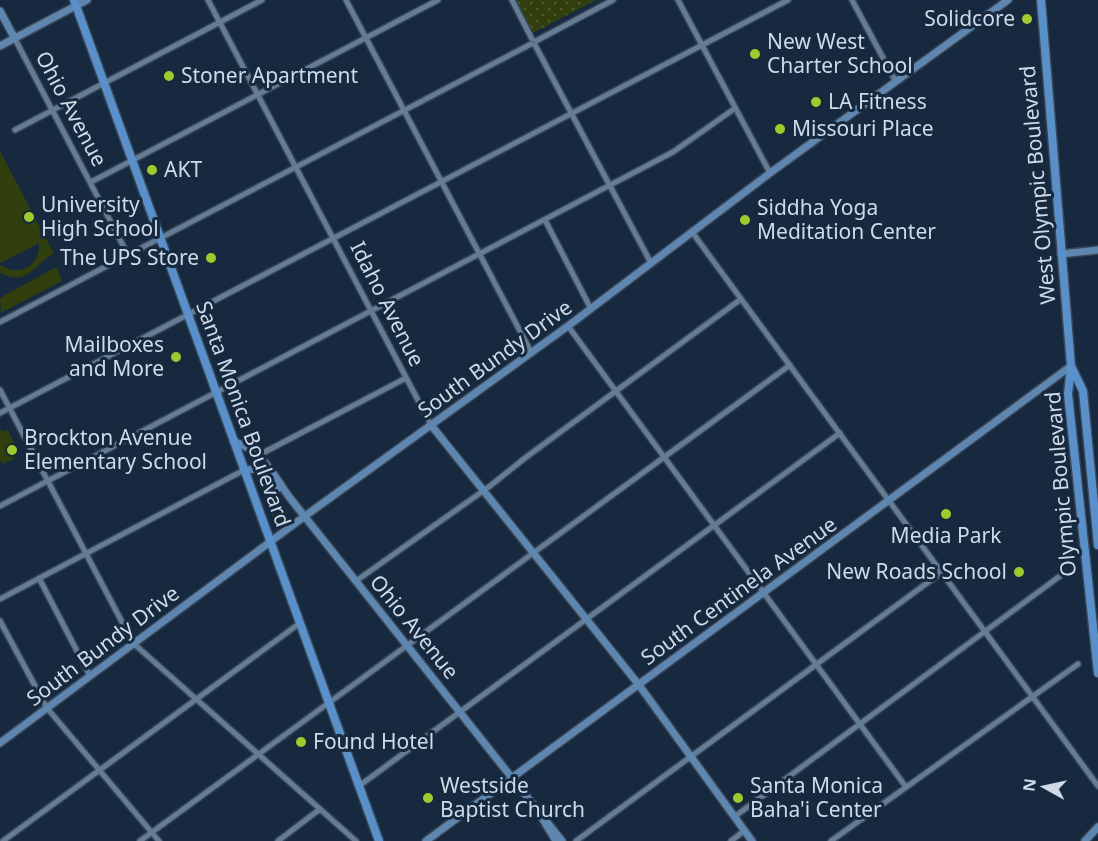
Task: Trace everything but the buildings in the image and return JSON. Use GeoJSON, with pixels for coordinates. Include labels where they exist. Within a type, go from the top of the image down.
{"type":"FeatureCollection","features":[{"type":"Feature","properties":{"kind":"main road","name":"West Olympic Boulevard"},"geometry":{"type":"LineString","coordinates":[[1041,0],[1060,254],[1071,366]]}},
{"type":"Feature","properties":{"kind":"main road","name":"Santa Monica Boulevard"},"geometry":{"type":"LineString","coordinates":[[76,3],[379,841]]}},
{"type":"Feature","properties":{"kind":"main road","name":"Olympic Boulevard"},"geometry":{"type":"LineString","coordinates":[[1071,366],[1083,391],[1098,545]]}},
{"type":"Feature","properties":{"kind":"main road","name":"Olympic Boulevard"},"geometry":{"type":"LineString","coordinates":[[1071,366],[1068,394],[1098,673]]}},
{"type":"Feature","properties":{"kind":"street"},"geometry":{"type":"LineString","coordinates":[[0,46],[76,3],[87,0]]}},
{"type":"Feature","properties":{"kind":"street","name":"Idaho Avenue"},"geometry":{"type":"LineString","coordinates":[[208,0],[431,425],[639,686],[752,841]]}},
{"type":"Feature","properties":{"kind":"street"},"geometry":{"type":"LineString","coordinates":[[15,130],[262,0]]}},
{"type":"Feature","properties":{"kind":"street"},"geometry":{"type":"LineString","coordinates":[[346,0],[531,352]]}},
{"type":"Feature","properties":{"kind":"street"},"geometry":{"type":"LineString","coordinates":[[90,182],[438,0]]}},
{"type":"Feature","properties":{"kind":"street"},"geometry":{"type":"LineString","coordinates":[[512,0],[651,263]]}},
{"type":"Feature","properties":{"kind":"street"},"geometry":{"type":"LineString","coordinates":[[0,322],[613,0]]}},
{"type":"Feature","properties":{"kind":"street"},"geometry":{"type":"LineString","coordinates":[[678,0],[770,173]]}},
{"type":"Feature","properties":{"kind":"street"},"geometry":{"type":"LineString","coordinates":[[0,413],[788,0]]}},
{"type":"Feature","properties":{"kind":"street"},"geometry":{"type":"LineString","coordinates":[[852,0],[896,82]]}},
{"type":"Feature","properties":{"kind":"street","name":"South Bundy Drive"},"geometry":{"type":"LineString","coordinates":[[0,743],[305,516],[591,309],[770,173],[1008,0]]}},
{"type":"Feature","properties":{"kind":"street","name":"Ohio Avenue"},"geometry":{"type":"LineString","coordinates":[[0,11],[128,255]]}},
{"type":"Feature","properties":{"kind":"street"},"geometry":{"type":"LineString","coordinates":[[0,506],[674,152],[734,109]]}},
{"type":"Feature","properties":{"kind":"street"},"geometry":{"type":"LineString","coordinates":[[545,220],[591,309]]}},
{"type":"Feature","properties":{"kind":"street"},"geometry":{"type":"LineString","coordinates":[[692,232],[1098,786]]}},
{"type":"Feature","properties":{"kind":"street"},"geometry":{"type":"LineString","coordinates":[[1060,254],[1098,250]]}},
{"type":"Feature","properties":{"kind":"street"},"geometry":{"type":"LineString","coordinates":[[356,581],[741,299]]}},
{"type":"Feature","properties":{"kind":"street"},"geometry":{"type":"LineString","coordinates":[[568,326],[906,787]]}},
{"type":"Feature","properties":{"kind":"street"},"geometry":{"type":"LineString","coordinates":[[140,841],[790,365]]}},
{"type":"Feature","properties":{"kind":"street","name":"South Centinela Avenue"},"geometry":{"type":"LineString","coordinates":[[426,841],[1071,366]]}},
{"type":"Feature","properties":{"kind":"street"},"geometry":{"type":"LineString","coordinates":[[259,455],[406,378]]}},
{"type":"Feature","properties":{"kind":"street"},"geometry":{"type":"LineString","coordinates":[[0,390],[133,644],[356,841]]}},
{"type":"Feature","properties":{"kind":"street"},"geometry":{"type":"LineString","coordinates":[[359,786],[840,433]]}},
{"type":"Feature","properties":{"kind":"street","name":"Ohio Avenue"},"geometry":{"type":"LineString","coordinates":[[234,442],[250,446],[259,455],[290,498],[539,813]]}},
{"type":"Feature","properties":{"kind":"street","name":"Ohio Avenue"},"geometry":{"type":"LineString","coordinates":[[244,470],[257,469],[290,498]]}},
{"type":"Feature","properties":{"kind":"street"},"geometry":{"type":"LineString","coordinates":[[0,599],[244,470]]}},
{"type":"Feature","properties":{"kind":"street"},"geometry":{"type":"LineString","coordinates":[[576,841],[942,572]]}},
{"type":"Feature","properties":{"kind":"street"},"geometry":{"type":"LineString","coordinates":[[734,817],[1064,573]]}},
{"type":"Feature","properties":{"kind":"street"},"geometry":{"type":"LineString","coordinates":[[39,578],[90,676]]}},
{"type":"Feature","properties":{"kind":"street"},"geometry":{"type":"LineString","coordinates":[[0,621],[47,708],[159,841]]}},
{"type":"Feature","properties":{"kind":"street"},"geometry":{"type":"LineString","coordinates":[[3,841],[300,623]]}},
{"type":"Feature","properties":{"kind":"street"},"geometry":{"type":"LineString","coordinates":[[831,841],[1078,663]]}},
{"type":"Feature","properties":{"kind":"street"},"geometry":{"type":"LineString","coordinates":[[278,841],[320,809]]}},
{"type":"Feature","properties":{"kind":"street"},"geometry":{"type":"LineString","coordinates":[[539,813],[556,841]]}},
{"type":"Feature","properties":{"kind":"street"},"geometry":{"type":"LineString","coordinates":[[539,813],[562,841]]}},
{"type":"Feature","properties":{"kind":"street"},"geometry":{"type":"LineString","coordinates":[[731,841],[744,831]]}},
{"type":"Feature","properties":{"kind":"street"},"geometry":{"type":"LineString","coordinates":[[1085,841],[1097,831]]}},
{"type":"Feature","properties":{"kind":"green space"},"geometry":{"type":"Polygon","coordinates":[[[516,0],[596,0],[533,33],[516,0]]]}},
{"type":"Feature","properties":{"kind":"green space"},"geometry":{"type":"Polygon","coordinates":[[[0,151],[54,254],[24,276],[10,277],[0,273],[0,265],[14,270],[27,268],[36,258],[39,243],[0,263],[0,151]]]}},
{"type":"Feature","properties":{"kind":"green space"},"geometry":{"type":"Polygon","coordinates":[[[56,267],[62,281],[1,313],[0,298],[56,267]]]}},
{"type":"Feature","properties":{"kind":"green space"},"geometry":{"type":"Polygon","coordinates":[[[0,428],[2,432],[7,429],[17,448],[12,451],[15,458],[3,464],[0,459],[0,428]]]}},
{"type":"Feature","properties":{"kind":"green space"},"geometry":{"type":"Polygon","coordinates":[[[259,479],[287,512],[287,518],[280,523],[274,522],[259,479]]]}},
{"type":"Feature","properties":{"kind":"place","name":"Solidcore"},"geometry":{"type":"Point","coordinates":[1027,19]}},
{"type":"Feature","properties":{"kind":"place","name":"New West Charter School"},"geometry":{"type":"Point","coordinates":[755,54]}},
{"type":"Feature","properties":{"kind":"place","name":"Stoner Apartment"},"geometry":{"type":"Point","coordinates":[169,76]}},
{"type":"Feature","properties":{"kind":"place","name":"LA Fitness"},"geometry":{"type":"Point","coordinates":[816,102]}},
{"type":"Feature","properties":{"kind":"place","name":"Missouri Place"},"geometry":{"type":"Point","coordinates":[780,129]}},
{"type":"Feature","properties":{"kind":"place","name":"AKT"},"geometry":{"type":"Point","coordinates":[152,170]}},
{"type":"Feature","properties":{"kind":"place","name":"University High School"},"geometry":{"type":"Point","coordinates":[29,217]}},
{"type":"Feature","properties":{"kind":"place","name":"Siddha Yoga Meditation Center"},"geometry":{"type":"Point","coordinates":[745,220]}},
{"type":"Feature","properties":{"kind":"place","name":"The UPS Store"},"geometry":{"type":"Point","coordinates":[211,258]}},
{"type":"Feature","properties":{"kind":"place","name":"Mailboxes and More"},"geometry":{"type":"Point","coordinates":[176,357]}},
{"type":"Feature","properties":{"kind":"place","name":"Brockton Avenue Elementary School"},"geometry":{"type":"Point","coordinates":[12,450]}},
{"type":"Feature","properties":{"kind":"place","name":"Media Park"},"geometry":{"type":"Point","coordinates":[946,514]}},
{"type":"Feature","properties":{"kind":"place","name":"New Roads School"},"geometry":{"type":"Point","coordinates":[1019,572]}},
{"type":"Feature","properties":{"kind":"place","name":"Found Hotel"},"geometry":{"type":"Point","coordinates":[301,742]}},
{"type":"Feature","properties":{"kind":"place","name":"Westside Baptist Church"},"geometry":{"type":"Point","coordinates":[428,798]}},
{"type":"Feature","properties":{"kind":"place","name":"Santa Monica Baha'i Center"},"geometry":{"type":"Point","coordinates":[738,798]}}]}
